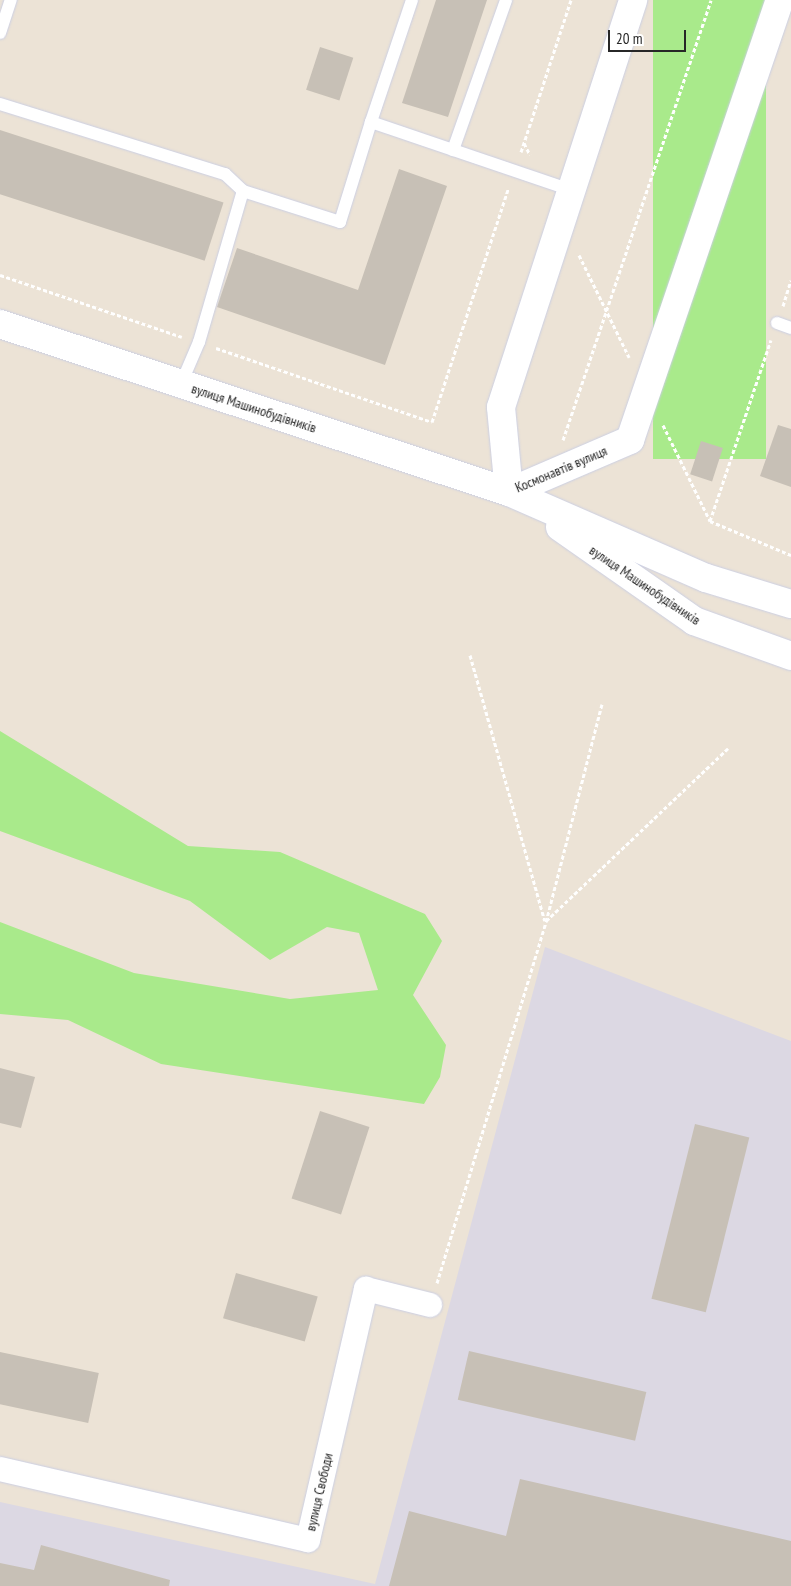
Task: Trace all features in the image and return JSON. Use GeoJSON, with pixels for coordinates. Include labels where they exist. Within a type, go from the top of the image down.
{"type":"FeatureCollection","features":[{"type":"Feature","properties":{"kind":"street","name":"Космонавтів вулиця"},"geometry":{"type":"LineString","coordinates":[[633,0],[501,407],[509,492],[630,440],[780,0]]}},
{"type":"Feature","properties":{"kind":"street","name":"вулиця Машинобудівників"},"geometry":{"type":"LineString","coordinates":[[0,324],[509,492],[706,578],[791,604]]}},
{"type":"Feature","properties":{"kind":"street","name":"вулиця Машинобудівників"},"geometry":{"type":"LineString","coordinates":[[509,492],[694,621],[791,656]]}},
{"type":"Feature","properties":{"kind":"street","name":"вулиця Свободи"},"geometry":{"type":"LineString","coordinates":[[0,1469],[308,1540],[366,1289],[430,1305]]}},
{"type":"Feature","properties":{"kind":"lane"},"geometry":{"type":"LineString","coordinates":[[0,33],[11,0]]}},
{"type":"Feature","properties":{"kind":"lane"},"geometry":{"type":"LineString","coordinates":[[0,104],[225,174],[243,191],[340,222],[412,0]]}},
{"type":"Feature","properties":{"kind":"lane"},"geometry":{"type":"LineString","coordinates":[[454,150],[506,0]]}},
{"type":"Feature","properties":{"kind":"lane"},"geometry":{"type":"LineString","coordinates":[[371,122],[572,190]]}},
{"type":"Feature","properties":{"kind":"lane"},"geometry":{"type":"LineString","coordinates":[[181,384],[199,342],[243,191]]}},
{"type":"Feature","properties":{"kind":"lane"},"geometry":{"type":"LineString","coordinates":[[777,323],[791,328]]}},
{"type":"Feature","properties":{"kind":"path"},"geometry":{"type":"LineString","coordinates":[[0,275],[432,422],[571,0]]}},
{"type":"Feature","properties":{"kind":"path"},"geometry":{"type":"LineString","coordinates":[[562,443],[710,0]]}},
{"type":"Feature","properties":{"kind":"path"},"geometry":{"type":"LineString","coordinates":[[524,143],[542,180]]}},
{"type":"Feature","properties":{"kind":"path"},"geometry":{"type":"LineString","coordinates":[[561,219],[710,521],[791,555]]}},
{"type":"Feature","properties":{"kind":"path"},"geometry":{"type":"LineString","coordinates":[[710,521],[791,280]]}},
{"type":"Feature","properties":{"kind":"path"},"geometry":{"type":"LineString","coordinates":[[470,655],[546,922]]}},
{"type":"Feature","properties":{"kind":"path"},"geometry":{"type":"LineString","coordinates":[[430,1305],[546,922],[602,704]]}},
{"type":"Feature","properties":{"kind":"path"},"geometry":{"type":"LineString","coordinates":[[546,922],[728,748]]}},
{"type":"Feature","properties":{"kind":"shaded area"},"geometry":{"type":"Polygon","coordinates":[[[545,947],[791,1041],[791,1586],[0,1586],[0,1502],[375,1584],[545,947]]]}},
{"type":"Feature","properties":{"kind":"green space"},"geometry":{"type":"Polygon","coordinates":[[[653,0],[766,0],[766,459],[653,459],[653,0]]]}},
{"type":"Feature","properties":{"kind":"green space"},"geometry":{"type":"Polygon","coordinates":[[[0,731],[188,846],[280,852],[425,914],[442,941],[413,995],[446,1045],[440,1077],[424,1104],[161,1064],[68,1020],[0,1014],[0,922],[134,973],[290,999],[378,990],[359,933],[327,927],[270,960],[190,901],[0,831],[0,731]]]}},
{"type":"Feature","properties":{"kind":"building"},"geometry":{"type":"Polygon","coordinates":[[[436,0],[487,0],[448,117],[402,103],[436,0]]]}},
{"type":"Feature","properties":{"kind":"building"},"geometry":{"type":"Polygon","coordinates":[[[320,47],[353,58],[339,101],[306,90],[320,47]]]}},
{"type":"Feature","properties":{"kind":"building"},"geometry":{"type":"Polygon","coordinates":[[[0,130],[223,203],[205,261],[0,194],[0,130]]]}},
{"type":"Feature","properties":{"kind":"building"},"geometry":{"type":"Polygon","coordinates":[[[399,169],[447,186],[385,365],[217,307],[237,248],[358,290],[399,169]]]}},
{"type":"Feature","properties":{"kind":"building"},"geometry":{"type":"Polygon","coordinates":[[[778,425],[791,429],[791,487],[760,476],[778,425]]]}},
{"type":"Feature","properties":{"kind":"building"},"geometry":{"type":"Polygon","coordinates":[[[701,441],[723,448],[712,481],[690,474],[701,441]]]}},
{"type":"Feature","properties":{"kind":"building"},"geometry":{"type":"Polygon","coordinates":[[[0,1068],[35,1077],[21,1128],[0,1123],[0,1068]]]}},
{"type":"Feature","properties":{"kind":"building"},"geometry":{"type":"Polygon","coordinates":[[[320,1111],[369,1127],[341,1215],[292,1198],[320,1111]]]}},
{"type":"Feature","properties":{"kind":"building"},"geometry":{"type":"Polygon","coordinates":[[[695,1124],[749,1138],[706,1312],[651,1299],[695,1124]]]}},
{"type":"Feature","properties":{"kind":"building"},"geometry":{"type":"Polygon","coordinates":[[[236,1273],[318,1296],[305,1342],[223,1318],[236,1273]]]}},
{"type":"Feature","properties":{"kind":"building"},"geometry":{"type":"Polygon","coordinates":[[[469,1351],[646,1392],[635,1441],[458,1400],[469,1351]]]}},
{"type":"Feature","properties":{"kind":"building"},"geometry":{"type":"Polygon","coordinates":[[[0,1352],[99,1373],[88,1423],[0,1404],[0,1352]]]}},
{"type":"Feature","properties":{"kind":"building"},"geometry":{"type":"Polygon","coordinates":[[[520,1479],[791,1541],[791,1586],[389,1586],[409,1511],[506,1536],[520,1479]]]}},
{"type":"Feature","properties":{"kind":"building"},"geometry":{"type":"Polygon","coordinates":[[[41,1545],[170,1580],[169,1586],[0,1586],[0,1563],[34,1570],[41,1545]]]}}]}
